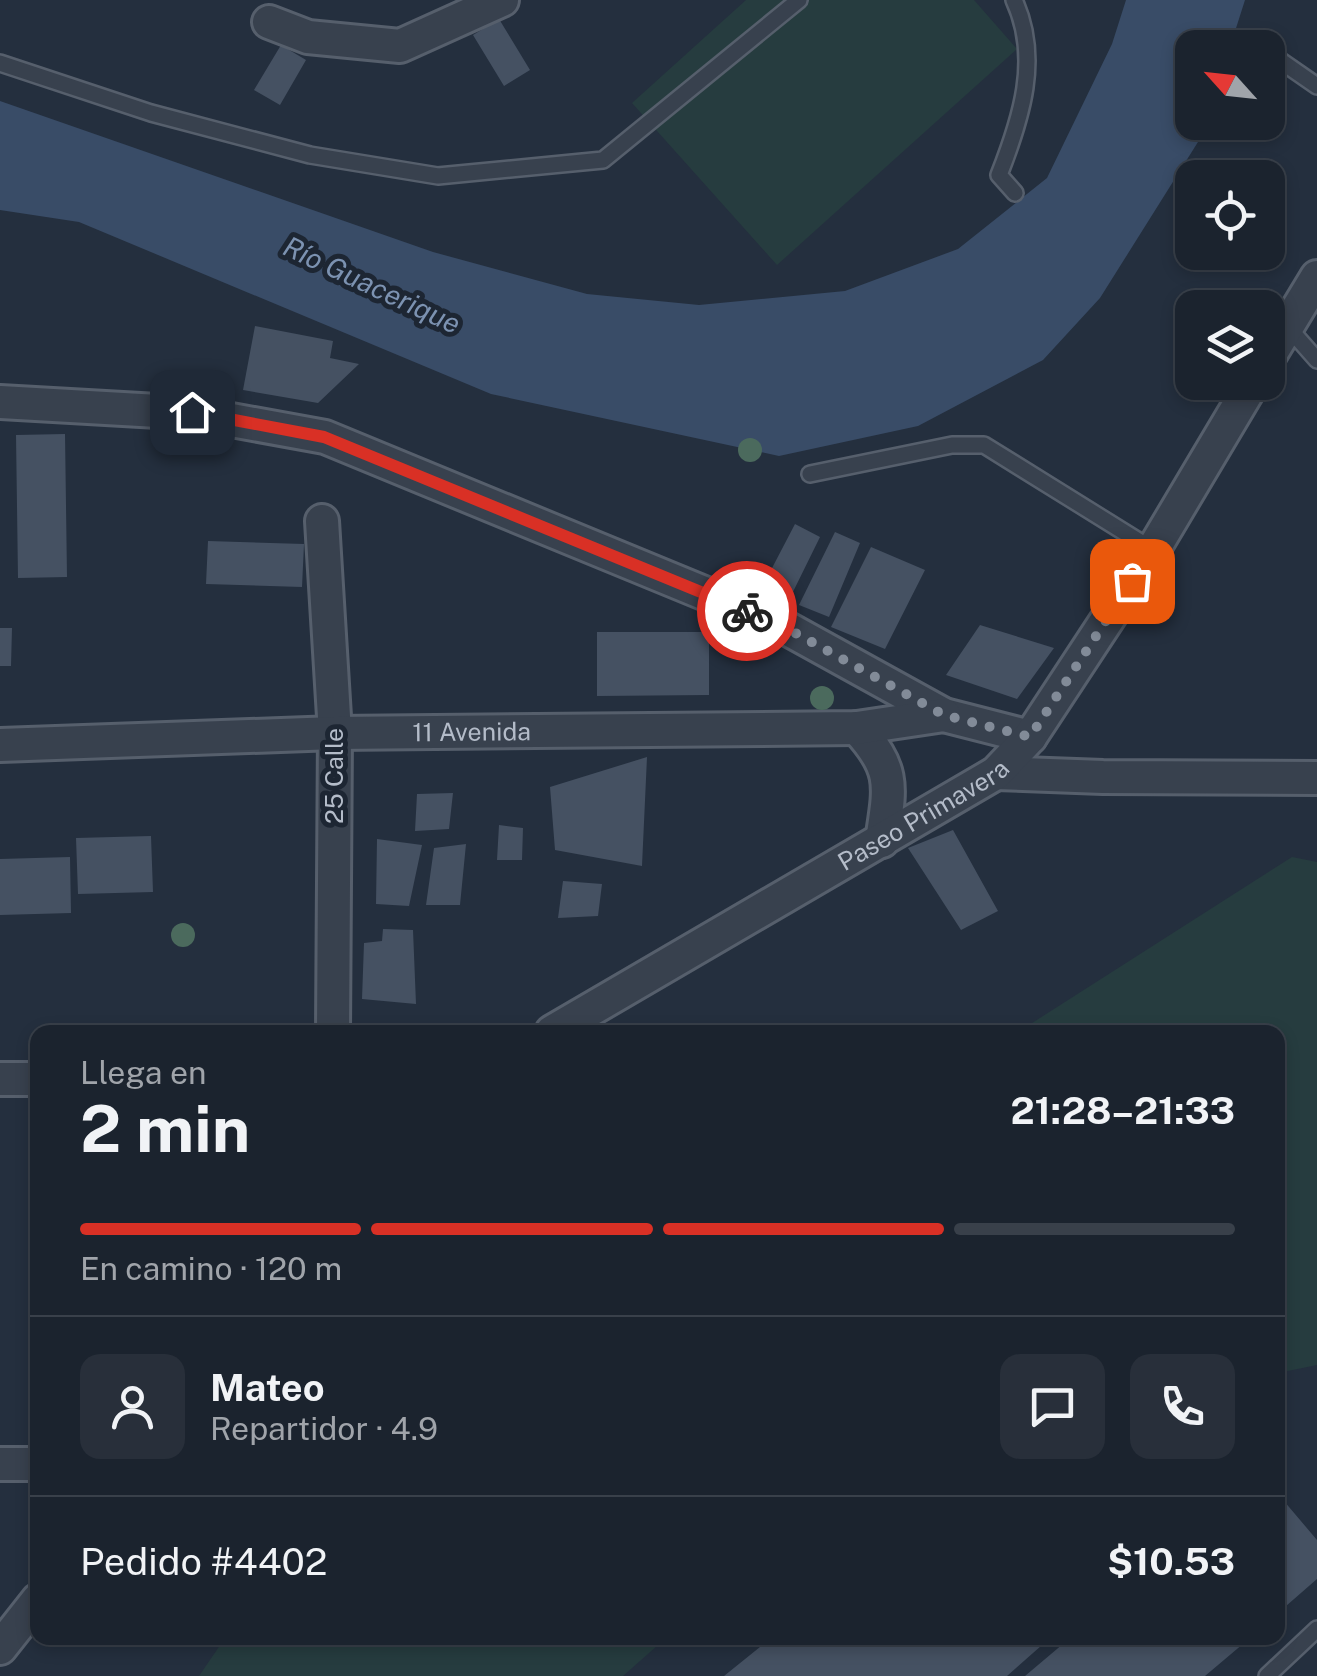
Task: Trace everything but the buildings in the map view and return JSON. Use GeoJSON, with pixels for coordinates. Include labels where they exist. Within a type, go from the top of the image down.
{"type":"FeatureCollection","features":[{"type":"Feature","properties":{"kind":"street"},"geometry":{"type":"LineString","coordinates":[[269,22],[308,37],[400,46],[502,0]]}},
{"type":"Feature","properties":{"kind":"street"},"geometry":{"type":"LineString","coordinates":[[1285,329],[1317,278]]}},
{"type":"Feature","properties":{"kind":"street","name":"Paseo Primavera"},"geometry":{"type":"LineString","coordinates":[[564,1025],[996,773],[1030,737],[1153,550],[1242,400]]}},
{"type":"Feature","properties":{"kind":"street"},"geometry":{"type":"LineString","coordinates":[[0,402],[192,412],[324,437],[779,624],[944,715],[1030,737]]}},
{"type":"Feature","properties":{"kind":"street","name":"25 Calle"},"geometry":{"type":"LineString","coordinates":[[322,520],[335,732],[333,1025]]}},
{"type":"Feature","properties":{"kind":"street","name":"11 Avenida"},"geometry":{"type":"LineString","coordinates":[[0,745],[335,732],[857,728],[944,715]]}},
{"type":"Feature","properties":{"kind":"street"},"geometry":{"type":"LineString","coordinates":[[857,728],[879,751],[887,772],[888,804],[882,841]]}},
{"type":"Feature","properties":{"kind":"street"},"geometry":{"type":"LineString","coordinates":[[996,773],[1317,778]]}},
{"type":"Feature","properties":{"kind":"street"},"geometry":{"type":"LineString","coordinates":[[0,1079],[30,1080]]}},
{"type":"Feature","properties":{"kind":"street"},"geometry":{"type":"LineString","coordinates":[[0,1464],[30,1464]]}},
{"type":"Feature","properties":{"kind":"street"},"geometry":{"type":"LineString","coordinates":[[0,1648],[30,1610]]}},
{"type":"Feature","properties":{"kind":"lane"},"geometry":{"type":"LineString","coordinates":[[0,64],[152,114],[310,156],[438,176],[603,160],[799,0]]}},
{"type":"Feature","properties":{"kind":"lane"},"geometry":{"type":"LineString","coordinates":[[1014,0],[1024,21],[1028,65],[1019,124],[999,175],[1014,193]]}},
{"type":"Feature","properties":{"kind":"lane"},"geometry":{"type":"LineString","coordinates":[[1285,64],[1317,86]]}},
{"type":"Feature","properties":{"kind":"lane"},"geometry":{"type":"LineString","coordinates":[[1287,326],[1317,360]]}},
{"type":"Feature","properties":{"kind":"lane"},"geometry":{"type":"LineString","coordinates":[[810,474],[952,445],[984,444],[1153,550]]}},
{"type":"Feature","properties":{"kind":"lane"},"geometry":{"type":"LineString","coordinates":[[1267,1676],[1317,1629]]}},
{"type":"Feature","properties":{"kind":"green space"},"geometry":{"type":"Polygon","coordinates":[[[746,0],[974,0],[1017,49],[777,265],[632,103],[746,0]]]}},
{"type":"Feature","properties":{"kind":"green space"},"geometry":{"type":"Polygon","coordinates":[[[1292,857],[1317,862],[1317,1365],[1285,1372],[1285,1025],[1029,1025],[1292,857]]]}},
{"type":"Feature","properties":{"kind":"green space"},"geometry":{"type":"Polygon","coordinates":[[[220,1645],[658,1645],[623,1676],[199,1676],[220,1645]]]}},
{"type":"Feature","properties":{"kind":"water","name":"Río Guacerique"},"geometry":{"type":"Polygon","coordinates":[[[1126,0],[1245,0],[1235,30],[1175,30],[1175,140],[1199,140],[1187,160],[1175,160],[1175,179],[1100,298],[1043,360],[918,426],[779,456],[491,394],[79,222],[0,210],[0,101],[433,252],[587,294],[699,305],[845,291],[958,249],[1047,178],[1112,44],[1126,0]]]}},
{"type":"Feature","properties":{"kind":"way so far"},"geometry":{"type":"LineString","coordinates":[[747,611],[779,624],[944,715],[1030,737],[1132,581]]}},
{"type":"Feature","properties":{"kind":"route"},"geometry":{"type":"LineString","coordinates":[[192,412],[324,437],[747,611]]}}]}
